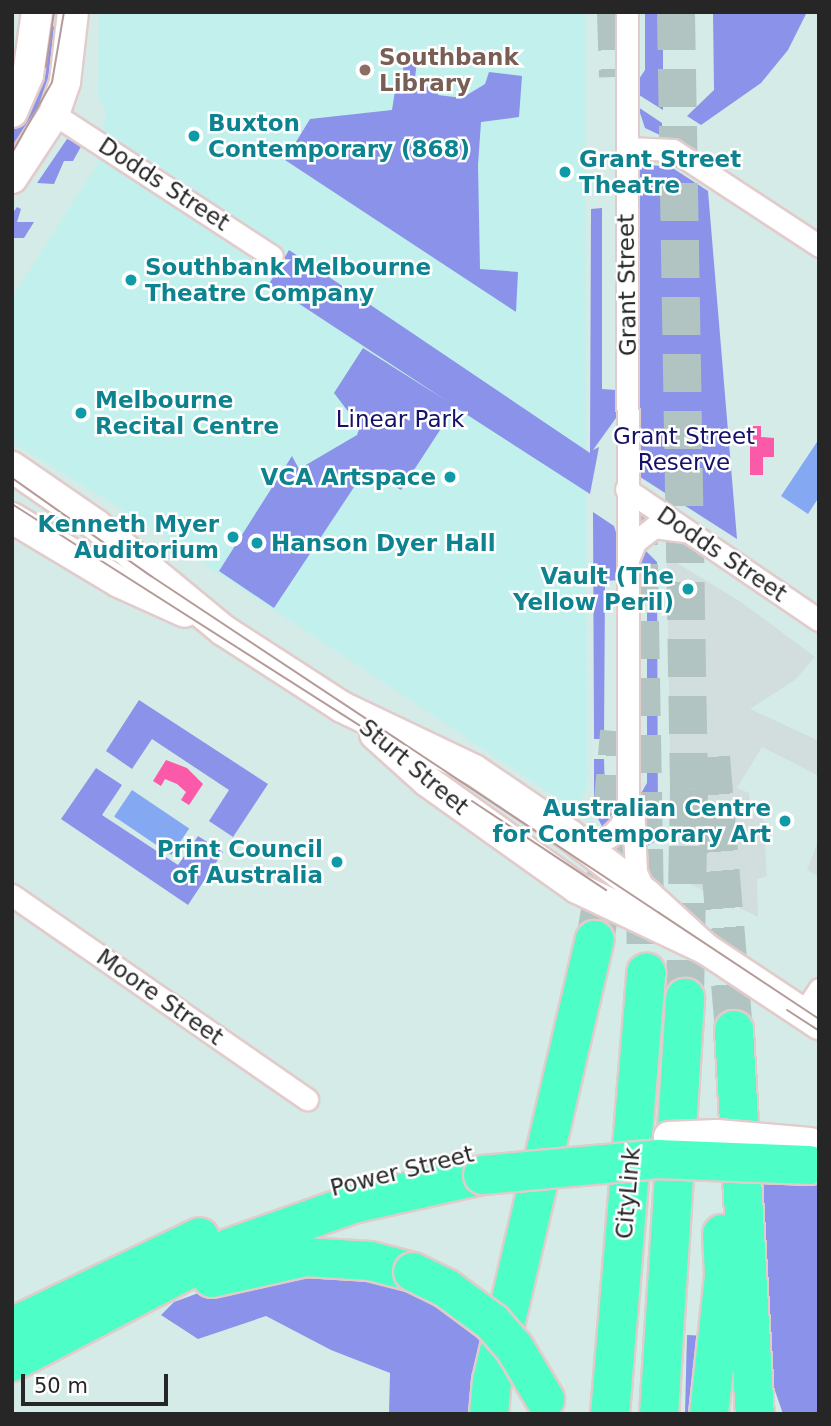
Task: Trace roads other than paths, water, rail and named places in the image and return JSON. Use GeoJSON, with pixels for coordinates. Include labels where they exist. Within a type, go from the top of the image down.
{"type":"FeatureCollection","features":[{"type":"Feature","properties":{"kind":"highway"},"geometry":{"type":"LineString","coordinates":[[489,1414],[492,1381],[595,940]]}},
{"type":"Feature","properties":{"kind":"highway","name":"CityLink"},"geometry":{"type":"LineString","coordinates":[[610,1414],[646,972]]}},
{"type":"Feature","properties":{"kind":"highway","name":"CityLink"},"geometry":{"type":"LineString","coordinates":[[659,1414],[685,998]]}},
{"type":"Feature","properties":{"kind":"highway"},"geometry":{"type":"LineString","coordinates":[[734,1030],[755,1375],[755,1414]]}},
{"type":"Feature","properties":{"kind":"highway"},"geometry":{"type":"LineString","coordinates":[[669,1137],[700,1144],[712,1159],[722,1218],[724,1275],[711,1399]]}},
{"type":"Feature","properties":{"kind":"highway","name":"Power Street"},"geometry":{"type":"LineString","coordinates":[[12,1327],[240,1219],[365,1177],[669,1137]]}},
{"type":"Feature","properties":{"kind":"highway","name":"Power Street"},"geometry":{"type":"LineString","coordinates":[[12,1362],[155,1289],[190,1265],[277,1229],[483,1163],[712,1159],[814,1154]]}},
{"type":"Feature","properties":{"kind":"highway"},"geometry":{"type":"LineString","coordinates":[[155,1289],[306,1257],[370,1261],[413,1272],[456,1295],[492,1322],[514,1347],[548,1406]]}},
{"type":"Feature","properties":{"kind":"highway"},"geometry":{"type":"LineString","coordinates":[[755,1375],[774,1414]]}},
{"type":"Feature","properties":{"kind":"main road"},"geometry":{"type":"LineString","coordinates":[[12,112],[30,65],[37,12]]}},
{"type":"Feature","properties":{"kind":"main road"},"geometry":{"type":"LineString","coordinates":[[12,178],[54,114],[65,82],[73,12]]}},
{"type":"Feature","properties":{"kind":"main road","name":"Sturt Street"},"geometry":{"type":"LineString","coordinates":[[12,467],[124,547],[223,630],[342,707],[462,764],[571,836],[647,895],[705,949]]}},
{"type":"Feature","properties":{"kind":"main road","name":"Sturt Street"},"geometry":{"type":"LineString","coordinates":[[12,518],[119,582],[223,630]]}},
{"type":"Feature","properties":{"kind":"main road","name":"Sturt Street"},"geometry":{"type":"LineString","coordinates":[[342,707],[427,781],[576,888],[705,949],[811,1019]]}},
{"type":"Feature","properties":{"kind":"main road","name":"Power Street"},"geometry":{"type":"LineString","coordinates":[[669,1137],[717,1135],[814,1154]]}},
{"type":"Feature","properties":{"kind":"street","name":"Grant Street"},"geometry":{"type":"LineString","coordinates":[[626,12],[626,489],[630,764],[636,872],[647,895]]}},
{"type":"Feature","properties":{"kind":"street","name":"Dodds Street"},"geometry":{"type":"LineString","coordinates":[[54,114],[272,256]]}},
{"type":"Feature","properties":{"kind":"street"},"geometry":{"type":"LineString","coordinates":[[627,148],[673,150],[817,241]]}},
{"type":"Feature","properties":{"kind":"street","name":"Dodds Street"},"geometry":{"type":"LineString","coordinates":[[626,489],[819,620]]}},
{"type":"Feature","properties":{"kind":"street"},"geometry":{"type":"LineString","coordinates":[[629,558],[635,542],[654,527],[674,527],[695,536]]}},
{"type":"Feature","properties":{"kind":"street","name":"Grant Street"},"geometry":{"type":"LineString","coordinates":[[571,836],[596,843],[620,826],[628,807],[630,764]]}},
{"type":"Feature","properties":{"kind":"street","name":"Moore Street"},"geometry":{"type":"LineString","coordinates":[[12,895],[307,1099]]}},
{"type":"Feature","properties":{"kind":"street"},"geometry":{"type":"LineString","coordinates":[[811,1019],[819,989]]}},
{"type":"Feature","properties":{"kind":"tunnel"},"geometry":{"type":"LineString","coordinates":[[616,12],[618,77]]}},
{"type":"Feature","properties":{"kind":"tunnel"},"geometry":{"type":"LineString","coordinates":[[676,12],[689,789],[685,998]]}},
{"type":"Feature","properties":{"kind":"tunnel"},"geometry":{"type":"LineString","coordinates":[[638,507],[646,972]]}},
{"type":"Feature","properties":{"kind":"tunnel"},"geometry":{"type":"LineString","coordinates":[[595,940],[607,870],[619,732]]}},
{"type":"Feature","properties":{"kind":"tunnel"},"geometry":{"type":"LineString","coordinates":[[711,757],[734,1030]]}},
{"type":"Feature","properties":{"kind":"tram line"},"geometry":{"type":"LineString","coordinates":[[46,67],[54,12]]}},
{"type":"Feature","properties":{"kind":"tram line"},"geometry":{"type":"LineString","coordinates":[[12,153],[52,82],[64,12]]}},
{"type":"Feature","properties":{"kind":"tram line"},"geometry":{"type":"LineString","coordinates":[[12,478],[151,576],[819,1019]]}},
{"type":"Feature","properties":{"kind":"tram line"},"geometry":{"type":"LineString","coordinates":[[12,504],[382,740]]}},
{"type":"Feature","properties":{"kind":"tram line"},"geometry":{"type":"LineString","coordinates":[[472,801],[606,890]]}},
{"type":"Feature","properties":{"kind":"tram line"},"geometry":{"type":"LineString","coordinates":[[787,1010],[819,1031]]}},
{"type":"Feature","properties":{"kind":"place","name":"Southbank Library"},"geometry":{"type":"Point","coordinates":[365,70]}},
{"type":"Feature","properties":{"kind":"place","name":"Buxton Contemporary (868)"},"geometry":{"type":"Point","coordinates":[194,136]}},
{"type":"Feature","properties":{"kind":"place","name":"Grant Street Theatre"},"geometry":{"type":"Point","coordinates":[565,172]}},
{"type":"Feature","properties":{"kind":"place","name":"Southbank Melbourne Theatre Company"},"geometry":{"type":"Point","coordinates":[131,280]}},
{"type":"Feature","properties":{"kind":"place","name":"Melbourne Recital Centre"},"geometry":{"type":"Point","coordinates":[81,413]}},
{"type":"Feature","properties":{"kind":"place","name":"VCA Artspace"},"geometry":{"type":"Point","coordinates":[450,477]}},
{"type":"Feature","properties":{"kind":"place","name":"Kenneth Myer Auditorium"},"geometry":{"type":"Point","coordinates":[233,537]}},
{"type":"Feature","properties":{"kind":"place","name":"Hanson Dyer Hall"},"geometry":{"type":"Point","coordinates":[257,543]}},
{"type":"Feature","properties":{"kind":"place","name":"Vault (The Yellow Peril)"},"geometry":{"type":"Point","coordinates":[688,589]}},
{"type":"Feature","properties":{"kind":"place","name":"Australian Centre for Contemporary Art"},"geometry":{"type":"Point","coordinates":[785,821]}},
{"type":"Feature","properties":{"kind":"place","name":"Print Council of Australia"},"geometry":{"type":"Point","coordinates":[337,862]}},
{"type":"Feature","properties":{"kind":"park label","name":"Linear Park"},"geometry":{"type":"Point","coordinates":[400,419]}},
{"type":"Feature","properties":{"kind":"park label","name":"Grant Street Reserve"},"geometry":{"type":"Point","coordinates":[684,449]}}]}
